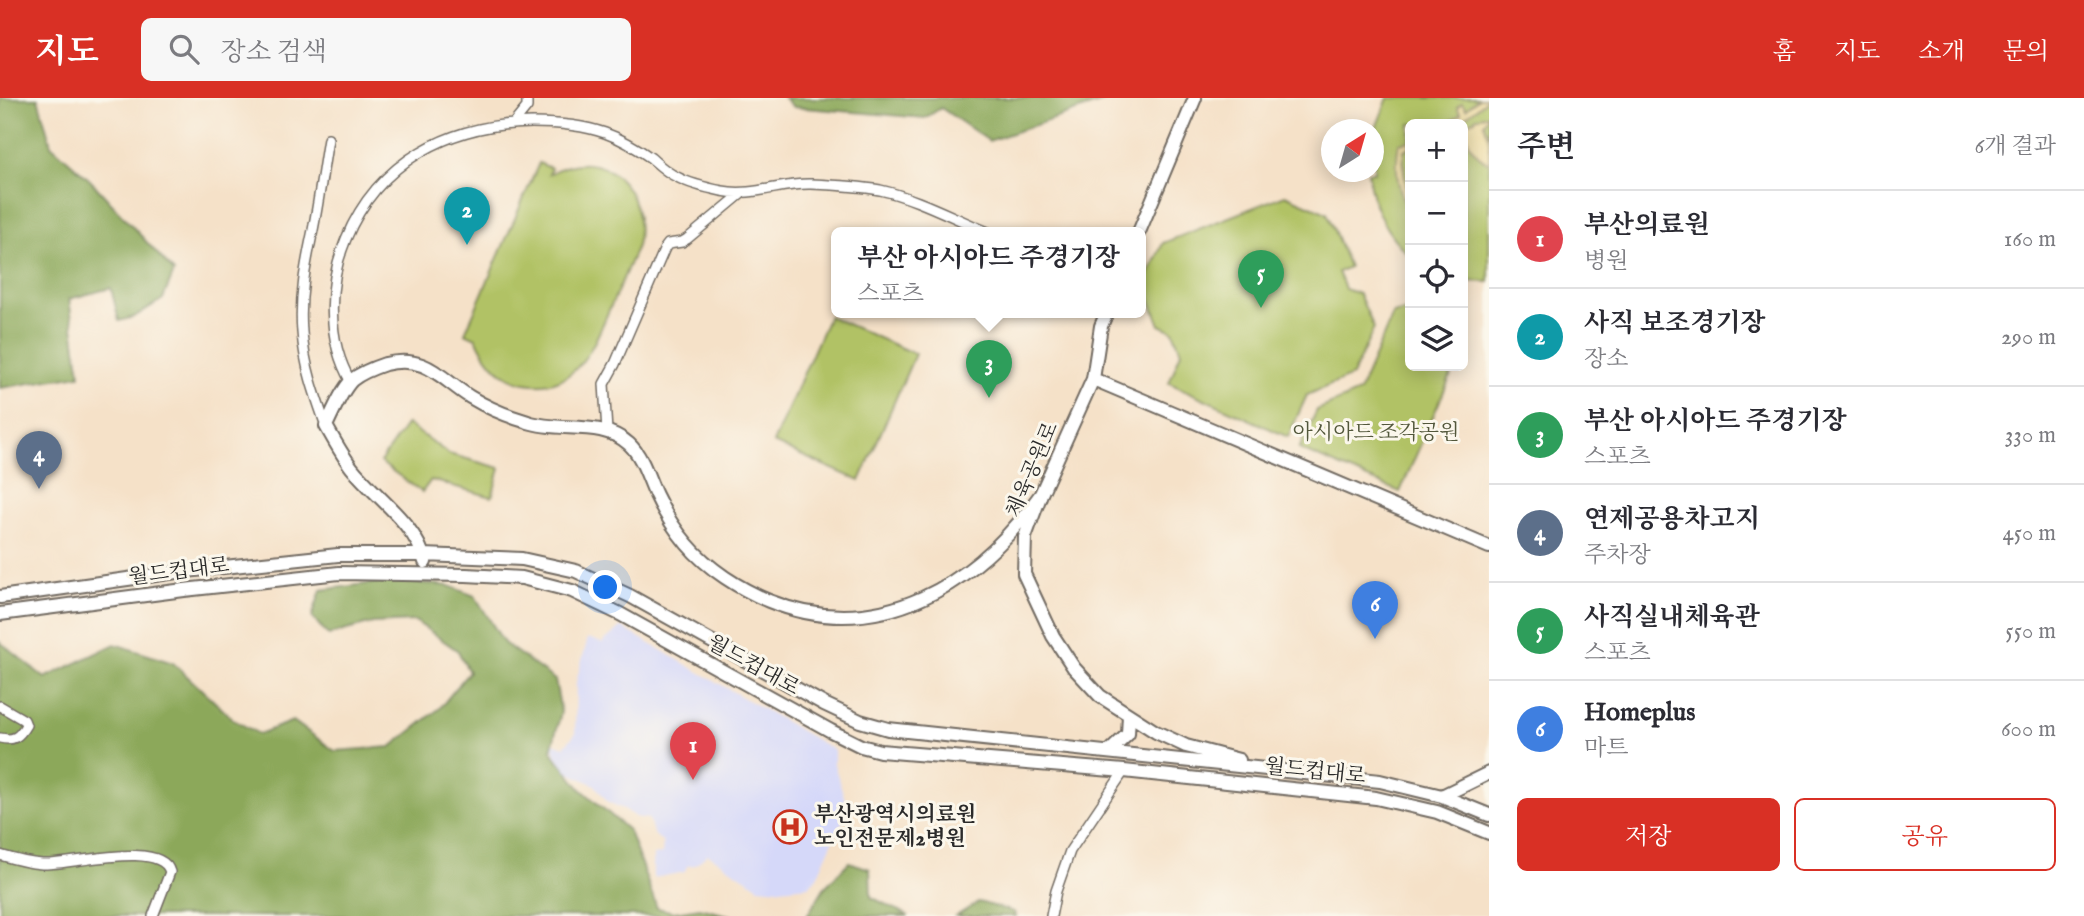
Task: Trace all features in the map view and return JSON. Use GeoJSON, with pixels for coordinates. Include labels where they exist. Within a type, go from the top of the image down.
{"type":"FeatureCollection","features":[{"type":"Feature","properties":{"kind":"main road"},"geometry":{"type":"LineString","coordinates":[[1141,227],[1195,98]]}},
{"type":"Feature","properties":{"kind":"main road","name":"체육공원로"},"geometry":{"type":"LineString","coordinates":[[1104,318],[1093,379],[1041,494],[1025,537],[1024,574],[1053,636],[1074,668],[1101,695],[1156,732],[1186,746],[1266,769]]}},
{"type":"Feature","properties":{"kind":"main road"},"geometry":{"type":"LineString","coordinates":[[428,574],[424,555],[410,529],[350,466],[326,426],[351,382],[363,372],[377,367],[409,362],[431,369],[467,394],[506,415],[531,424],[555,428],[594,428],[621,438],[639,456],[657,496],[688,545],[745,590],[780,605],[818,615],[840,616],[882,610],[931,595],[981,563],[1015,528],[1041,494]]}},
{"type":"Feature","properties":{"kind":"main road"},"geometry":{"type":"LineString","coordinates":[[1093,379],[1489,547]]}},
{"type":"Feature","properties":{"kind":"main road","name":"월드컵대로"},"geometry":{"type":"LineString","coordinates":[[0,597],[177,572],[325,557],[424,555],[522,559],[576,570],[630,596],[824,704],[869,724],[888,729],[1380,781],[1442,796],[1489,815]]}},
{"type":"Feature","properties":{"kind":"main road","name":"월드컵대로"},"geometry":{"type":"LineString","coordinates":[[0,614],[339,573],[522,578],[572,591],[620,614],[861,746],[880,751],[1124,771],[1376,797],[1437,812],[1489,833]]}},
{"type":"Feature","properties":{"kind":"main road"},"geometry":{"type":"LineString","coordinates":[[1110,751],[1128,734],[1129,715]]}},
{"type":"Feature","properties":{"kind":"main road"},"geometry":{"type":"LineString","coordinates":[[1442,796],[1489,773]]}},
{"type":"Feature","properties":{"kind":"street"},"geometry":{"type":"LineString","coordinates":[[514,123],[527,107],[527,98]]}},
{"type":"Feature","properties":{"kind":"street"},"geometry":{"type":"LineString","coordinates":[[351,382],[342,368],[337,349],[333,305],[337,265],[360,210],[389,176],[426,149],[466,131],[514,123],[560,124],[601,132],[637,148],[675,177],[694,184],[741,194],[807,184],[881,190],[975,227]]}},
{"type":"Feature","properties":{"kind":"street"},"geometry":{"type":"LineString","coordinates":[[326,426],[312,387],[306,357],[302,332],[302,303],[306,260],[328,139]]}},
{"type":"Feature","properties":{"kind":"street"},"geometry":{"type":"LineString","coordinates":[[607,431],[605,380],[615,364],[665,248],[668,244],[687,239],[741,194]]}},
{"type":"Feature","properties":{"kind":"street"},"geometry":{"type":"LineString","coordinates":[[0,706],[24,720],[26,725],[16,738],[0,738]]}},
{"type":"Feature","properties":{"kind":"street"},"geometry":{"type":"LineString","coordinates":[[1051,916],[1056,891],[1070,852],[1124,771]]}},
{"type":"Feature","properties":{"kind":"street"},"geometry":{"type":"LineString","coordinates":[[0,855],[44,864],[132,855],[159,859],[168,866],[170,873],[153,916]]}},
{"type":"Feature","properties":{"kind":"shaded area"},"geometry":{"type":"Polygon","coordinates":[[[621,627],[834,750],[834,764],[849,813],[839,827],[817,877],[809,886],[780,889],[759,887],[708,854],[695,865],[687,866],[685,872],[653,878],[653,855],[662,854],[663,843],[653,833],[649,819],[635,817],[608,802],[595,785],[568,772],[554,752],[553,743],[564,747],[575,734],[576,682],[588,638],[602,643],[621,627]]]}},
{"type":"Feature","properties":{"kind":"green space"},"geometry":{"type":"Polygon","coordinates":[[[0,98],[38,98],[51,145],[90,180],[174,272],[163,299],[134,317],[119,321],[111,288],[69,299],[80,375],[0,388],[0,98]]]}},
{"type":"Feature","properties":{"kind":"green space"},"geometry":{"type":"Polygon","coordinates":[[[784,98],[1114,98],[989,141],[941,108],[925,118],[793,107],[784,98]]]}},
{"type":"Feature","properties":{"kind":"green space"},"geometry":{"type":"Polygon","coordinates":[[[1388,98],[1489,98],[1489,282],[1468,281],[1468,119],[1405,119],[1405,251],[1381,218],[1372,196],[1370,182],[1384,182],[1384,119],[1380,119],[1388,98]]]}},
{"type":"Feature","properties":{"kind":"green space"},"geometry":{"type":"Polygon","coordinates":[[[539,163],[551,168],[549,174],[569,166],[587,164],[604,168],[618,177],[628,190],[636,207],[639,226],[637,246],[589,352],[570,374],[543,384],[516,381],[502,373],[490,361],[476,338],[465,333],[539,163]]]}},
{"type":"Feature","properties":{"kind":"green space"},"geometry":{"type":"Polygon","coordinates":[[[1285,195],[1327,213],[1349,267],[1338,272],[1345,289],[1359,294],[1374,328],[1352,376],[1307,395],[1288,437],[1169,383],[1181,352],[1173,331],[1160,325],[1146,289],[1146,280],[1163,243],[1285,195]]]}},
{"type":"Feature","properties":{"kind":"green space","name":"아시아드 조각공원"},"geometry":{"type":"Polygon","coordinates":[[[1405,311],[1405,371],[1453,371],[1400,492],[1299,449],[1317,410],[1359,392],[1393,314],[1405,311]]]}},
{"type":"Feature","properties":{"kind":"green space"},"geometry":{"type":"Polygon","coordinates":[[[829,316],[915,354],[860,481],[773,443],[829,316]]]}},
{"type":"Feature","properties":{"kind":"green space"},"geometry":{"type":"Polygon","coordinates":[[[407,424],[449,454],[500,468],[492,497],[431,480],[422,492],[380,462],[407,424]]]}},
{"type":"Feature","properties":{"kind":"green space"},"geometry":{"type":"Polygon","coordinates":[[[395,580],[449,586],[475,596],[504,643],[555,680],[561,712],[551,751],[581,789],[629,831],[657,908],[674,912],[700,908],[732,916],[0,916],[0,642],[45,678],[115,644],[173,663],[234,720],[259,734],[293,721],[335,751],[391,747],[440,708],[469,672],[458,651],[415,621],[373,623],[328,635],[312,617],[321,590],[395,580]]]}},
{"type":"Feature","properties":{"kind":"green space"},"geometry":{"type":"Polygon","coordinates":[[[849,862],[870,869],[871,897],[909,916],[807,916],[824,888],[849,862]]]}},
{"type":"Feature","properties":{"kind":"green space"},"geometry":{"type":"Polygon","coordinates":[[[979,902],[1014,912],[1016,916],[956,916],[979,902]]]}},
{"type":"Feature","properties":{"kind":"sand"},"geometry":{"type":"Polygon","coordinates":[[[1479,98],[1489,98],[1463,119],[1454,119],[1461,114],[1457,107],[1462,103],[1466,109],[1479,98]]]}},
{"type":"Feature","properties":{"kind":"sand"},"geometry":{"type":"Polygon","coordinates":[[[1489,114],[1484,123],[1489,139],[1489,163],[1479,156],[1468,140],[1468,122],[1489,114]]]}},
{"type":"Feature","properties":{"kind":"sand"},"geometry":{"type":"Polygon","coordinates":[[[1405,142],[1405,203],[1398,179],[1399,143],[1405,142]]]}},
{"type":"Feature","properties":{"kind":"place","name":"사직 보조경기장"},"geometry":{"type":"Point","coordinates":[467,245]}},
{"type":"Feature","properties":{"kind":"place","name":"사직실내체육관"},"geometry":{"type":"Point","coordinates":[1261,308]}},
{"type":"Feature","properties":{"kind":"place","name":"부산 아시아드 주경기장"},"geometry":{"type":"Point","coordinates":[989,398]}},
{"type":"Feature","properties":{"kind":"place","name":"연제공용차고지"},"geometry":{"type":"Point","coordinates":[39,489]}},
{"type":"Feature","properties":{"kind":"place","name":"Homeplus"},"geometry":{"type":"Point","coordinates":[1375,639]}},
{"type":"Feature","properties":{"kind":"place","name":"부산의료원"},"geometry":{"type":"Point","coordinates":[693,780]}},
{"type":"Feature","properties":{"kind":"place","name":"부산광역시의료원 노인전문제2병원"},"geometry":{"type":"Point","coordinates":[790,827]}}]}
